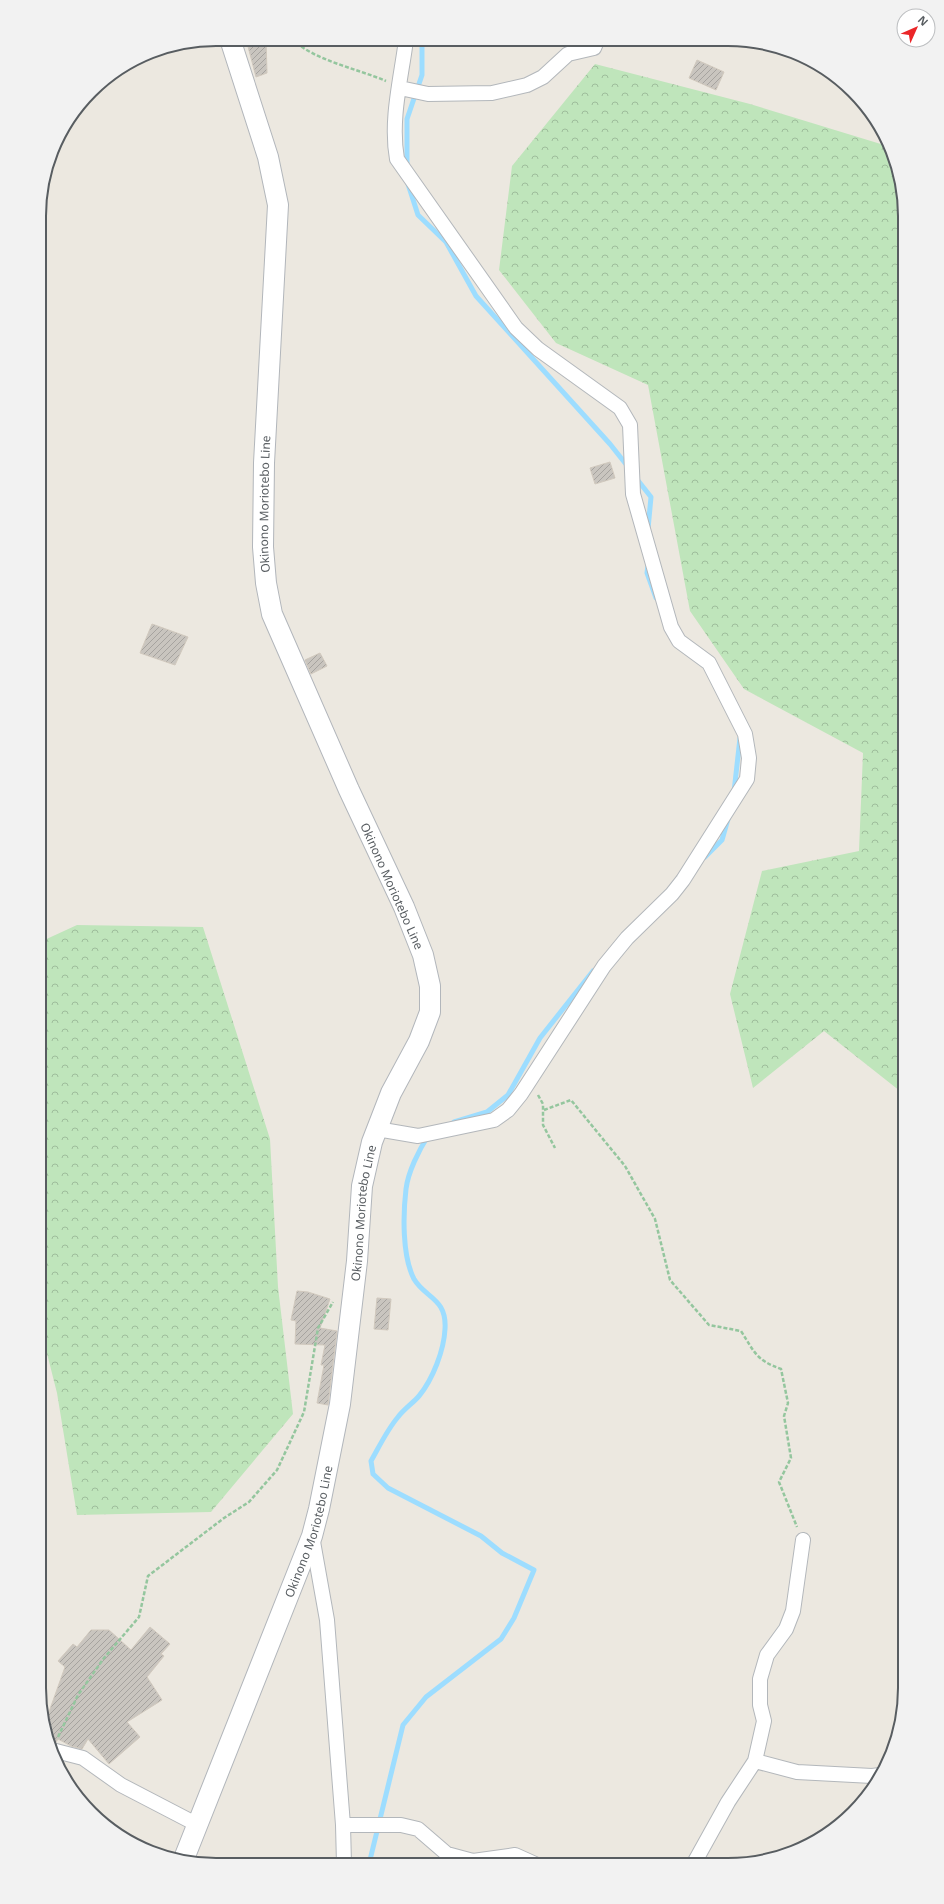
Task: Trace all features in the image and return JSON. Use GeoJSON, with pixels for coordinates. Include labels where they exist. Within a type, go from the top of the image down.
{"type":"FeatureCollection","features":[{"type":"Feature","properties":{"kind":"main road","name":"Okinono Moriotebo Line"},"geometry":{"type":"LineString","coordinates":[[185,1855],[312,1536],[340,1404],[354,1279],[362,1186],[372,1142],[392,1093],[419,1041],[430,1012],[430,986],[423,955],[404,907],[349,790],[272,614],[266,583],[263,532],[264,463],[278,204],[268,157],[232,46]]}},
{"type":"Feature","properties":{"kind":"street"},"geometry":{"type":"LineString","coordinates":[[378,1129],[418,1136],[494,1120],[508,1110],[530,1081],[604,966],[627,938],[672,894],[683,880],[747,779],[749,758],[745,734],[709,663],[679,641],[671,627],[633,494],[630,425],[620,408],[538,349],[516,328],[397,159],[394,141],[395,113],[405,46]]}},
{"type":"Feature","properties":{"kind":"street"},"geometry":{"type":"LineString","coordinates":[[400,88],[428,94],[492,93],[527,85],[543,77],[568,54],[594,48],[595,46]]}},
{"type":"Feature","properties":{"kind":"street"},"geometry":{"type":"LineString","coordinates":[[312,1536],[327,1620],[343,1825],[344,1858]]}},
{"type":"Feature","properties":{"kind":"street"},"geometry":{"type":"LineString","coordinates":[[697,1858],[728,1802],[755,1760],[764,1722],[760,1705],[760,1679],[767,1655],[786,1628],[793,1611],[803,1540]]}},
{"type":"Feature","properties":{"kind":"street"},"geometry":{"type":"LineString","coordinates":[[59,1752],[83,1758],[121,1785],[198,1825]]}},
{"type":"Feature","properties":{"kind":"street"},"geometry":{"type":"LineString","coordinates":[[755,1760],[797,1772],[873,1776]]}},
{"type":"Feature","properties":{"kind":"street"},"geometry":{"type":"LineString","coordinates":[[343,1825],[401,1825],[418,1829],[447,1854],[462,1858]]}},
{"type":"Feature","properties":{"kind":"street"},"geometry":{"type":"LineString","coordinates":[[494,1858],[515,1855],[522,1858]]}},
{"type":"Feature","properties":{"kind":"path"},"geometry":{"type":"LineString","coordinates":[[299,46],[315,54],[368,73],[400,88]]}},
{"type":"Feature","properties":{"kind":"path"},"geometry":{"type":"LineString","coordinates":[[530,1081],[543,1104],[543,1125],[555,1148]]}},
{"type":"Feature","properties":{"kind":"path"},"geometry":{"type":"LineString","coordinates":[[544,1110],[571,1100],[625,1166],[655,1219],[670,1280],[709,1325],[741,1331],[757,1357],[765,1363],[781,1369],[788,1403],[784,1416],[791,1458],[779,1482],[803,1540]]}},
{"type":"Feature","properties":{"kind":"path"},"geometry":{"type":"LineString","coordinates":[[55,1743],[78,1695],[104,1658],[139,1617],[148,1576],[224,1518],[249,1502],[277,1470],[304,1412],[318,1328],[339,1291],[354,1279]]}},
{"type":"Feature","properties":{"kind":"green space"},"geometry":{"type":"Polygon","coordinates":[[[595,64],[750,104],[882,144],[885,151],[895,183],[898,205],[898,1089],[824,1031],[753,1088],[730,994],[762,871],[859,851],[863,753],[744,689],[690,611],[648,385],[556,343],[499,270],[512,166],[595,64]]]}},
{"type":"Feature","properties":{"kind":"green space"},"geometry":{"type":"Polygon","coordinates":[[[77,925],[203,927],[270,1139],[278,1287],[293,1414],[211,1512],[77,1515],[57,1393],[46,1350],[46,939],[77,925]]]}},
{"type":"Feature","properties":{"kind":"building"},"geometry":{"type":"Polygon","coordinates":[[[248,46],[266,46],[267,73],[256,77],[248,46]]]}},
{"type":"Feature","properties":{"kind":"building"},"geometry":{"type":"Polygon","coordinates":[[[697,60],[724,72],[716,90],[689,78],[697,60]]]}},
{"type":"Feature","properties":{"kind":"building"},"geometry":{"type":"Polygon","coordinates":[[[610,462],[615,478],[595,484],[590,468],[610,462]]]}},
{"type":"Feature","properties":{"kind":"building"},"geometry":{"type":"Polygon","coordinates":[[[152,624],[188,637],[175,665],[140,653],[152,624]]]}},
{"type":"Feature","properties":{"kind":"building"},"geometry":{"type":"Polygon","coordinates":[[[320,653],[327,666],[311,674],[305,660],[320,653]]]}},
{"type":"Feature","properties":{"kind":"building"},"geometry":{"type":"Polygon","coordinates":[[[297,1291],[308,1292],[330,1299],[320,1328],[337,1331],[328,1405],[317,1403],[324,1365],[321,1365],[325,1345],[295,1344],[296,1321],[291,1320],[297,1291]]]}},
{"type":"Feature","properties":{"kind":"building"},"geometry":{"type":"Polygon","coordinates":[[[377,1298],[391,1299],[388,1330],[374,1329],[377,1298]]]}},
{"type":"Feature","properties":{"kind":"building"},"geometry":{"type":"Polygon","coordinates":[[[150,1627],[170,1644],[161,1654],[164,1656],[147,1677],[162,1700],[127,1722],[140,1737],[109,1764],[88,1739],[82,1749],[71,1746],[58,1739],[55,1742],[48,1715],[65,1667],[58,1661],[73,1644],[77,1647],[91,1630],[109,1630],[131,1650],[150,1627]]]}},
{"type":"Feature","properties":{"kind":"waterway"},"geometry":{"type":"LineString","coordinates":[[407,166],[407,119],[422,75],[422,46]]}},
{"type":"Feature","properties":{"kind":"waterway"},"geometry":{"type":"LineString","coordinates":[[408,184],[418,215],[446,242],[476,296],[610,444],[629,468]]}},
{"type":"Feature","properties":{"kind":"waterway"},"geometry":{"type":"LineString","coordinates":[[636,478],[651,497],[648,529]]}},
{"type":"Feature","properties":{"kind":"waterway"},"geometry":{"type":"LineString","coordinates":[[648,565],[647,573],[656,598]]}},
{"type":"Feature","properties":{"kind":"waterway"},"geometry":{"type":"LineString","coordinates":[[734,792],[740,738]]}},
{"type":"Feature","properties":{"kind":"waterway"},"geometry":{"type":"LineString","coordinates":[[705,857],[722,840],[728,819]]}},
{"type":"Feature","properties":{"kind":"waterway"},"geometry":{"type":"LineString","coordinates":[[454,1122],[487,1112],[508,1095],[540,1038],[593,971]]}},
{"type":"Feature","properties":{"kind":"waterway"},"geometry":{"type":"LineString","coordinates":[[370,1858],[403,1725],[426,1697],[501,1639],[514,1618],[534,1570],[502,1553],[481,1536],[388,1488],[373,1474],[371,1461],[394,1422],[419,1396],[429,1381],[437,1364],[444,1337],[445,1319],[443,1311],[414,1279],[407,1259],[404,1235],[404,1210],[407,1182],[414,1161],[428,1136]]}}]}
